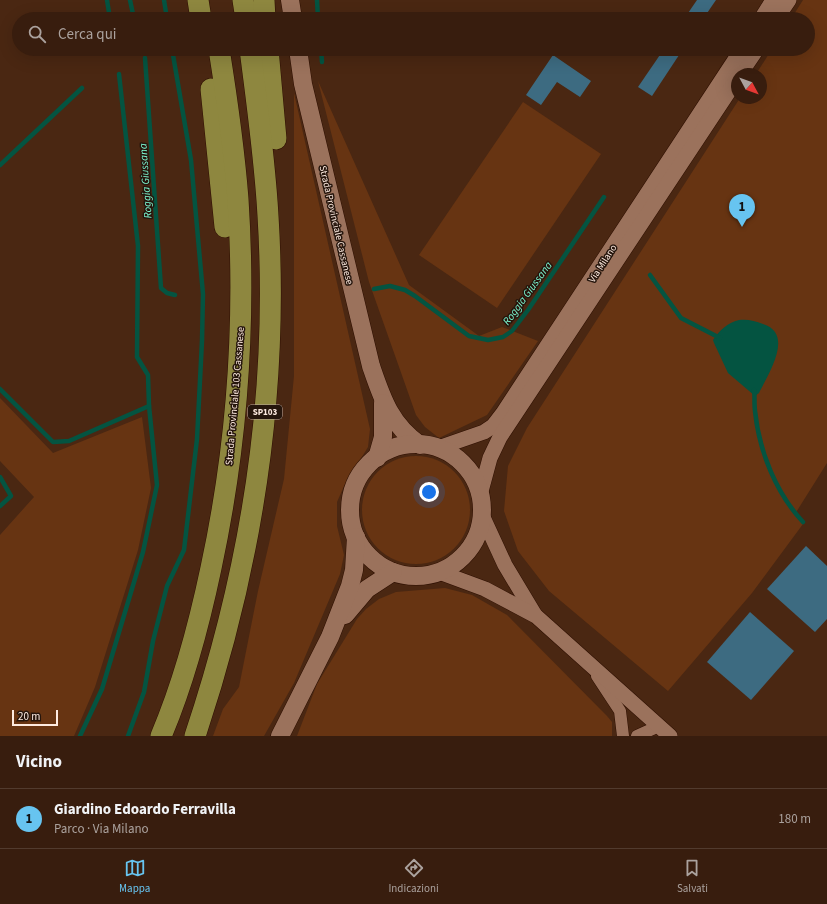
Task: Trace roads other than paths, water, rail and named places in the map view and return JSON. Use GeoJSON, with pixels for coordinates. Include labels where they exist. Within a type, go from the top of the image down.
{"type":"FeatureCollection","features":[{"type":"Feature","properties":{"kind":"highway"},"geometry":{"type":"LineString","coordinates":[[198,0],[200,12]]}},
{"type":"Feature","properties":{"kind":"highway"},"geometry":{"type":"LineString","coordinates":[[212,0],[214,12]]}},
{"type":"Feature","properties":{"kind":"highway"},"geometry":{"type":"LineString","coordinates":[[243,0],[245,12]]}},
{"type":"Feature","properties":{"kind":"highway"},"geometry":{"type":"LineString","coordinates":[[264,0],[265,12]]}},
{"type":"Feature","properties":{"kind":"highway"},"geometry":{"type":"LineString","coordinates":[[206,56],[218,145],[239,359]]}},
{"type":"Feature","properties":{"kind":"highway","name":"Strada Provinciale 103 Cassanese"},"geometry":{"type":"LineString","coordinates":[[161,736],[183,677],[202,607],[214,557],[231,455],[239,359],[241,275],[238,198],[229,116],[220,56]]}},
{"type":"Feature","properties":{"kind":"highway","name":"SP103"},"geometry":{"type":"LineString","coordinates":[[195,736],[219,660],[238,583],[252,511],[265,417],[270,322],[270,238],[264,154],[251,56]]}},
{"type":"Feature","properties":{"kind":"highway"},"geometry":{"type":"LineString","coordinates":[[265,417],[280,365],[283,324],[284,260],[269,56]]}},
{"type":"Feature","properties":{"kind":"main road"},"geometry":{"type":"LineString","coordinates":[[290,0],[292,12]]}},
{"type":"Feature","properties":{"kind":"main road","name":"Strada Provinciale Cassanese"},"geometry":{"type":"LineString","coordinates":[[299,56],[303,84],[360,327],[371,366],[383,400],[402,431],[420,445]]}},
{"type":"Feature","properties":{"kind":"main road","name":"Strada Provinciale Cassanese"},"geometry":{"type":"LineString","coordinates":[[377,458],[384,430],[383,400]]}},
{"type":"Feature","properties":{"kind":"main road","name":"Strada Provinciale Cassanese"},"geometry":{"type":"LineString","coordinates":[[420,445],[438,448],[452,456],[465,467],[473,478],[480,494],[481,513],[477,535],[468,550],[456,563],[439,572],[416,576],[393,572],[381,566],[369,556],[356,537],[351,518],[353,494],[361,475],[377,458],[399,447],[420,445]]}},
{"type":"Feature","properties":{"kind":"main road"},"geometry":{"type":"LineString","coordinates":[[283,732],[330,637],[352,580],[356,557],[356,537]]}},
{"type":"Feature","properties":{"kind":"main road"},"geometry":{"type":"LineString","coordinates":[[330,637],[361,594],[393,572]]}},
{"type":"Feature","properties":{"kind":"street"},"geometry":{"type":"LineString","coordinates":[[765,12],[773,0]]}},
{"type":"Feature","properties":{"kind":"street"},"geometry":{"type":"LineString","coordinates":[[781,12],[789,0]]}},
{"type":"Feature","properties":{"kind":"street","name":"Via Milano"},"geometry":{"type":"LineString","coordinates":[[438,448],[484,432],[493,426],[503,413],[737,56]]}},
{"type":"Feature","properties":{"kind":"street"},"geometry":{"type":"LineString","coordinates":[[744,68],[752,56]]}},
{"type":"Feature","properties":{"kind":"street","name":"Via Milano"},"geometry":{"type":"LineString","coordinates":[[480,494],[490,458],[500,438],[731,88]]}},
{"type":"Feature","properties":{"kind":"street"},"geometry":{"type":"LineString","coordinates":[[481,513],[505,565],[536,616]]}},
{"type":"Feature","properties":{"kind":"street"},"geometry":{"type":"LineString","coordinates":[[439,572],[485,589],[536,616],[670,736]]}},
{"type":"Feature","properties":{"kind":"street"},"geometry":{"type":"LineString","coordinates":[[590,665],[620,711],[622,736]]}},
{"type":"Feature","properties":{"kind":"street"},"geometry":{"type":"LineString","coordinates":[[638,736],[659,726]]}},
{"type":"Feature","properties":{"kind":"waterway"},"geometry":{"type":"LineString","coordinates":[[107,0],[109,12]]}},
{"type":"Feature","properties":{"kind":"waterway","name":"Roggia Giussana"},"geometry":{"type":"LineString","coordinates":[[130,0],[133,12]]}},
{"type":"Feature","properties":{"kind":"waterway"},"geometry":{"type":"LineString","coordinates":[[164,0],[166,12]]}},
{"type":"Feature","properties":{"kind":"waterway"},"geometry":{"type":"LineString","coordinates":[[317,0],[318,12]]}},
{"type":"Feature","properties":{"kind":"waterway"},"geometry":{"type":"LineString","coordinates":[[128,736],[144,692],[153,641],[167,586],[184,550],[197,439],[203,294],[191,160],[173,56]]}},
{"type":"Feature","properties":{"kind":"waterway"},"geometry":{"type":"LineString","coordinates":[[322,56],[322,62]]}},
{"type":"Feature","properties":{"kind":"waterway","name":"Roggia Giussana"},"geometry":{"type":"LineString","coordinates":[[145,58],[161,288],[167,293],[175,295]]}},
{"type":"Feature","properties":{"kind":"waterway"},"geometry":{"type":"LineString","coordinates":[[80,736],[102,689],[143,552],[157,485],[149,406],[148,375],[137,357],[138,246],[119,74]]}},
{"type":"Feature","properties":{"kind":"waterway"},"geometry":{"type":"LineString","coordinates":[[0,165],[82,88]]}},
{"type":"Feature","properties":{"kind":"waterway","name":"Roggia Giussana"},"geometry":{"type":"LineString","coordinates":[[374,289],[390,286],[405,290],[469,336],[488,340],[503,337],[512,331],[528,310],[604,197]]}},
{"type":"Feature","properties":{"kind":"waterway","name":"Roggia Giussana"},"geometry":{"type":"LineString","coordinates":[[650,275],[681,318],[720,338]]}},
{"type":"Feature","properties":{"kind":"waterway"},"geometry":{"type":"LineString","coordinates":[[0,389],[53,442],[69,441],[149,406]]}},
{"type":"Feature","properties":{"kind":"waterway","name":"Roggia Giussana"},"geometry":{"type":"LineString","coordinates":[[754,390],[757,426],[760,441],[770,471],[793,511],[803,522]]}},
{"type":"Feature","properties":{"kind":"waterway"},"geometry":{"type":"LineString","coordinates":[[0,477],[11,496],[0,506]]}},
{"type":"Feature","properties":{"kind":"place","name":"Giardino Edoardo Ferravilla"},"geometry":{"type":"Point","coordinates":[742,227]}}]}
